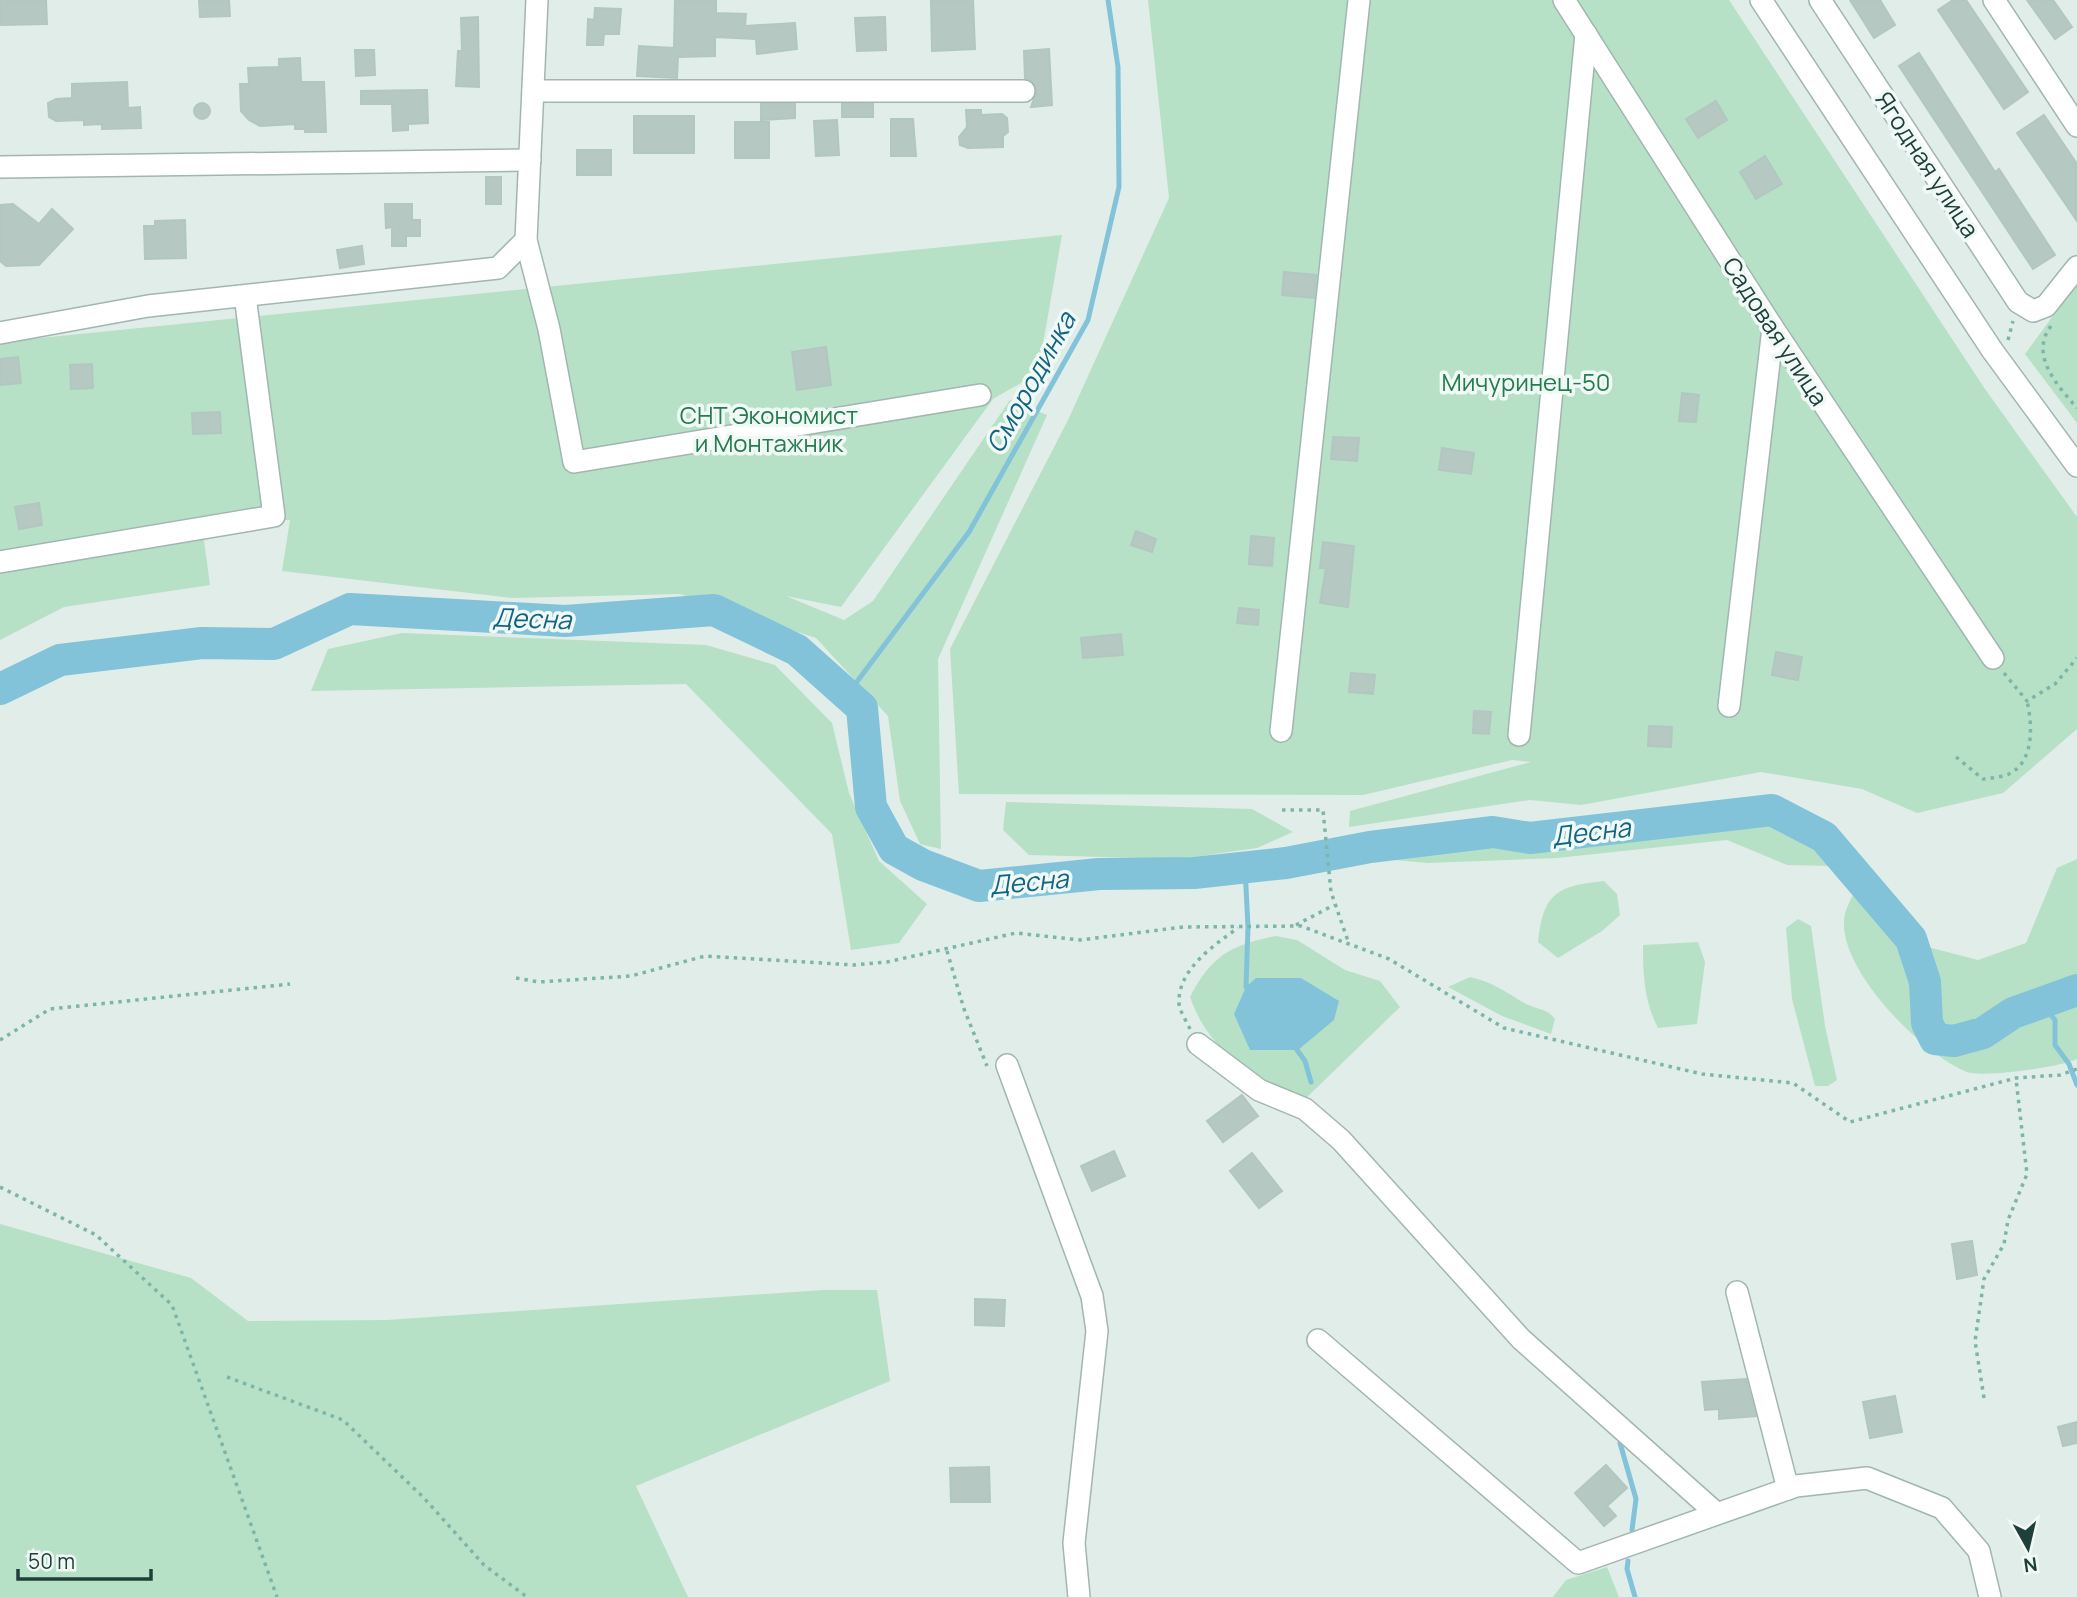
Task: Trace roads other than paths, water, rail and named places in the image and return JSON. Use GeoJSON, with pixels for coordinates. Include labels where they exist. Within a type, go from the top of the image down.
{"type":"FeatureCollection","features":[{"type":"Feature","properties":{"kind":"street"},"geometry":{"type":"LineString","coordinates":[[537,0],[526,240],[549,330],[574,462],[980,395]]}},
{"type":"Feature","properties":{"kind":"street"},"geometry":{"type":"LineString","coordinates":[[1281,731],[1359,0]]}},
{"type":"Feature","properties":{"kind":"street","name":"Садовая улица"},"geometry":{"type":"LineString","coordinates":[[1564,0],[1773,328],[1993,658]]}},
{"type":"Feature","properties":{"kind":"street"},"geometry":{"type":"LineString","coordinates":[[1761,0],[1992,350],[2077,466]]}},
{"type":"Feature","properties":{"kind":"street","name":"Ягодная улица"},"geometry":{"type":"LineString","coordinates":[[1820,0],[2018,302],[2033,311],[2049,315],[2077,267]]}},
{"type":"Feature","properties":{"kind":"street"},"geometry":{"type":"LineString","coordinates":[[1994,0],[2077,126]]}},
{"type":"Feature","properties":{"kind":"street"},"geometry":{"type":"LineString","coordinates":[[1519,735],[1586,34]]}},
{"type":"Feature","properties":{"kind":"street"},"geometry":{"type":"LineString","coordinates":[[533,91],[1024,90]]}},
{"type":"Feature","properties":{"kind":"street"},"geometry":{"type":"LineString","coordinates":[[0,167],[530,160]]}},
{"type":"Feature","properties":{"kind":"street"},"geometry":{"type":"LineString","coordinates":[[0,333],[148,306],[498,268],[526,240]]}},
{"type":"Feature","properties":{"kind":"street"},"geometry":{"type":"LineString","coordinates":[[0,562],[274,516],[245,296]]}},
{"type":"Feature","properties":{"kind":"street"},"geometry":{"type":"LineString","coordinates":[[1730,706],[1773,328]]}},
{"type":"Feature","properties":{"kind":"street"},"geometry":{"type":"LineString","coordinates":[[1198,1044],[1259,1090],[1305,1109],[1341,1140],[1521,1339],[1716,1513]]}},
{"type":"Feature","properties":{"kind":"street"},"geometry":{"type":"LineString","coordinates":[[1007,1065],[1094,1307],[1097,1331],[1074,1543],[1079,1597]]}},
{"type":"Feature","properties":{"kind":"street"},"geometry":{"type":"LineString","coordinates":[[1737,1292],[1788,1489]]}},
{"type":"Feature","properties":{"kind":"street"},"geometry":{"type":"LineString","coordinates":[[1318,1340],[1578,1563],[1788,1489],[1867,1478],[1942,1508],[1979,1551],[1990,1597]]}},
{"type":"Feature","properties":{"kind":"water"},"geometry":{"type":"Polygon","coordinates":[[[1256,978],[1301,978],[1339,1001],[1334,1020],[1298,1050],[1250,1050],[1234,1014],[1246,987],[1256,978]]]}},
{"type":"Feature","properties":{"kind":"waterway","name":"Смородинка"},"geometry":{"type":"LineString","coordinates":[[847,695],[969,532],[1088,320],[1119,187],[1118,67],[1108,0]]}},
{"type":"Feature","properties":{"kind":"waterway","name":"Десна"},"geometry":{"type":"LineString","coordinates":[[0,689],[60,660],[202,643],[274,644],[350,609],[565,621],[714,610],[797,650],[862,708],[871,807],[894,849],[923,865],[979,886],[1099,874],[1194,873],[1286,863],[1370,847],[1493,832],[1530,838],[1772,810],[1824,837],[1911,939],[1925,982],[1927,1023],[1935,1039],[1954,1041],[1983,1033],[2013,1013],[2077,990]]}},
{"type":"Feature","properties":{"kind":"waterway"},"geometry":{"type":"LineString","coordinates":[[1245,868],[1248,927],[1246,987],[1249,991]]}},
{"type":"Feature","properties":{"kind":"waterway"},"geometry":{"type":"LineString","coordinates":[[2042,1004],[2055,1020],[2055,1045],[2069,1064],[2077,1085]]}},
{"type":"Feature","properties":{"kind":"waterway"},"geometry":{"type":"LineString","coordinates":[[1295,1047],[1305,1061],[1311,1082]]}},
{"type":"Feature","properties":{"kind":"waterway"},"geometry":{"type":"LineString","coordinates":[[1620,1443],[1636,1499],[1632,1530]]}},
{"type":"Feature","properties":{"kind":"waterway"},"geometry":{"type":"LineString","coordinates":[[1628,1561],[1627,1569],[1635,1597]]}},
{"type":"Feature","properties":{"kind":"park label","name":"Мичуринец-50"},"geometry":{"type":"Point","coordinates":[1526,381]}},
{"type":"Feature","properties":{"kind":"park label","name":"СНТ Экономист и Монтажник"},"geometry":{"type":"Point","coordinates":[769,428]}}]}
